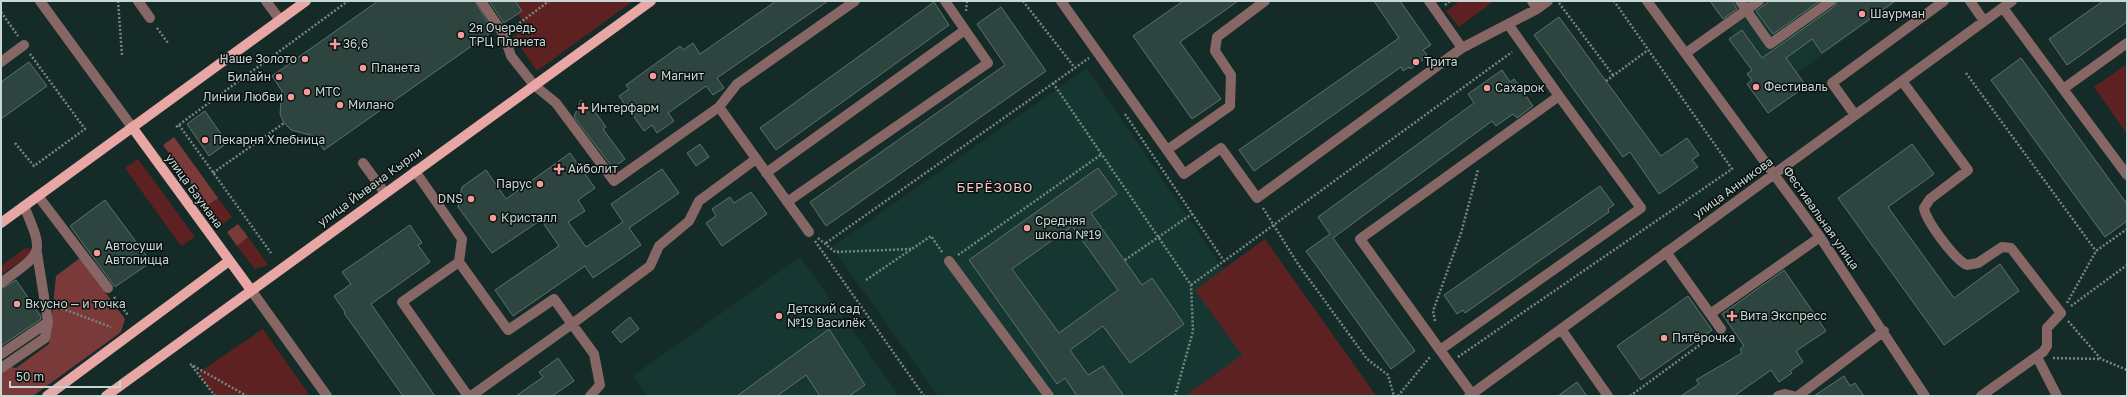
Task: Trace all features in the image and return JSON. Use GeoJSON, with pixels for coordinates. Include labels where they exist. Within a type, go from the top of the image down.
{"type":"FeatureCollection","features":[{"type":"Feature","properties":{"kind":"main road"},"geometry":{"type":"LineString","coordinates":[[1,223],[306,1]]}},
{"type":"Feature","properties":{"kind":"main road","name":"улица Йывана Кырли"},"geometry":{"type":"LineString","coordinates":[[106,396],[414,171],[651,1]]}},
{"type":"Feature","properties":{"kind":"main road","name":"улица Баумана"},"geometry":{"type":"LineString","coordinates":[[132,127],[251,290]]}},
{"type":"Feature","properties":{"kind":"main road"},"geometry":{"type":"LineString","coordinates":[[47,396],[229,261]]}},
{"type":"Feature","properties":{"kind":"street","name":"улица Баумана"},"geometry":{"type":"LineString","coordinates":[[40,1],[132,127]]}},
{"type":"Feature","properties":{"kind":"street"},"geometry":{"type":"LineString","coordinates":[[138,1],[150,18]]}},
{"type":"Feature","properties":{"kind":"street"},"geometry":{"type":"LineString","coordinates":[[266,1],[280,20]]}},
{"type":"Feature","properties":{"kind":"street"},"geometry":{"type":"LineString","coordinates":[[481,1],[504,35],[512,56],[534,85],[556,103],[614,181],[719,107],[737,84],[855,1]]}},
{"type":"Feature","properties":{"kind":"street"},"geometry":{"type":"LineString","coordinates":[[787,202],[988,63],[945,1]]}},
{"type":"Feature","properties":{"kind":"street"},"geometry":{"type":"LineString","coordinates":[[1061,1],[1184,174],[1221,148],[1257,198],[1462,48],[1508,24],[1534,5],[1548,1]]}},
{"type":"Feature","properties":{"kind":"street"},"geometry":{"type":"LineString","coordinates":[[1167,150],[1230,106],[1231,75],[1215,51],[1217,37],[1265,1]]}},
{"type":"Feature","properties":{"kind":"street"},"geometry":{"type":"LineString","coordinates":[[1429,1],[1462,48]]}},
{"type":"Feature","properties":{"kind":"street","name":"Фестивальная улица"},"geometry":{"type":"LineString","coordinates":[[1647,1],[1820,237],[1884,331],[1925,396]]}},
{"type":"Feature","properties":{"kind":"street"},"geometry":{"type":"LineString","coordinates":[[1740,1],[1770,44],[1831,1]]}},
{"type":"Feature","properties":{"kind":"street"},"geometry":{"type":"LineString","coordinates":[[1686,53],[1759,1]]}},
{"type":"Feature","properties":{"kind":"street"},"geometry":{"type":"LineString","coordinates":[[1854,116],[1832,83],[1944,1]]}},
{"type":"Feature","properties":{"kind":"street"},"geometry":{"type":"LineString","coordinates":[[1970,1],[1984,21]]}},
{"type":"Feature","properties":{"kind":"street","name":"улица Анникова"},"geometry":{"type":"LineString","coordinates":[[1470,395],[2012,1]]}},
{"type":"Feature","properties":{"kind":"street"},"geometry":{"type":"LineString","coordinates":[[2003,8],[2127,175]]}},
{"type":"Feature","properties":{"kind":"street"},"geometry":{"type":"LineString","coordinates":[[1440,350],[1641,208],[1508,24]]}},
{"type":"Feature","properties":{"kind":"street"},"geometry":{"type":"LineString","coordinates":[[766,173],[965,30]]}},
{"type":"Feature","properties":{"kind":"street"},"geometry":{"type":"LineString","coordinates":[[2064,89],[2127,43]]}},
{"type":"Feature","properties":{"kind":"street"},"geometry":{"type":"LineString","coordinates":[[1,62],[24,45]]}},
{"type":"Feature","properties":{"kind":"street"},"geometry":{"type":"LineString","coordinates":[[1902,81],[1968,170],[1930,199],[1924,208],[1927,217],[1959,260],[1967,265],[1978,263],[2002,246],[2011,248],[2061,313],[2047,328],[2047,346],[2037,357],[1981,396]]}},
{"type":"Feature","properties":{"kind":"street"},"geometry":{"type":"LineString","coordinates":[[1470,395],[1450,363],[1360,239],[1559,96]]}},
{"type":"Feature","properties":{"kind":"street"},"geometry":{"type":"LineString","coordinates":[[719,107],[808,232]]}},
{"type":"Feature","properties":{"kind":"street"},"geometry":{"type":"LineString","coordinates":[[471,396],[650,266],[659,246],[689,221],[699,201],[756,159]]}},
{"type":"Feature","properties":{"kind":"street"},"geometry":{"type":"LineString","coordinates":[[363,163],[385,193]]}},
{"type":"Feature","properties":{"kind":"street"},"geometry":{"type":"LineString","coordinates":[[414,171],[462,239],[460,262],[508,330],[554,299],[594,354],[600,385],[590,396]]}},
{"type":"Feature","properties":{"kind":"street"},"geometry":{"type":"LineString","coordinates":[[38,196],[108,288]]}},
{"type":"Feature","properties":{"kind":"street"},"geometry":{"type":"LineString","coordinates":[[1,368],[45,338],[48,322],[37,253],[38,240],[24,206]]}},
{"type":"Feature","properties":{"kind":"street"},"geometry":{"type":"LineString","coordinates":[[1710,314],[1820,237]]}},
{"type":"Feature","properties":{"kind":"street"},"geometry":{"type":"LineString","coordinates":[[1666,252],[1722,329]]}},
{"type":"Feature","properties":{"kind":"street"},"geometry":{"type":"LineString","coordinates":[[1,283],[31,261],[37,253]]}},
{"type":"Feature","properties":{"kind":"street"},"geometry":{"type":"LineString","coordinates":[[460,262],[402,302],[468,396]]}},
{"type":"Feature","properties":{"kind":"street"},"geometry":{"type":"LineString","coordinates":[[949,262],[1048,396]]}},
{"type":"Feature","properties":{"kind":"street","name":"улица Баумана"},"geometry":{"type":"LineString","coordinates":[[251,290],[327,396]]}},
{"type":"Feature","properties":{"kind":"street"},"geometry":{"type":"LineString","coordinates":[[1,354],[48,322]]}},
{"type":"Feature","properties":{"kind":"street"},"geometry":{"type":"LineString","coordinates":[[1561,329],[1608,396]]}},
{"type":"Feature","properties":{"kind":"street"},"geometry":{"type":"LineString","coordinates":[[1798,396],[1884,331]]}},
{"type":"Feature","properties":{"kind":"street"},"geometry":{"type":"LineString","coordinates":[[2037,357],[2057,396]]}},
{"type":"Feature","properties":{"kind":"street"},"geometry":{"type":"LineString","coordinates":[[1778,396],[1785,394],[1792,396]]}},
{"type":"Feature","properties":{"kind":"path"},"geometry":{"type":"LineString","coordinates":[[118,1],[122,55]]}},
{"type":"Feature","properties":{"kind":"path"},"geometry":{"type":"LineString","coordinates":[[176,128],[348,1]]}},
{"type":"Feature","properties":{"kind":"path"},"geometry":{"type":"LineString","coordinates":[[504,35],[545,2],[549,1]]}},
{"type":"Feature","properties":{"kind":"path"},"geometry":{"type":"LineString","coordinates":[[1023,1],[1075,68]]}},
{"type":"Feature","properties":{"kind":"path"},"geometry":{"type":"LineString","coordinates":[[1558,1],[1613,75]]}},
{"type":"Feature","properties":{"kind":"path"},"geometry":{"type":"LineString","coordinates":[[1450,363],[1732,169],[1614,1]]}},
{"type":"Feature","properties":{"kind":"path"},"geometry":{"type":"LineString","coordinates":[[1,12],[85,129],[34,166],[15,142]]}},
{"type":"Feature","properties":{"kind":"path"},"geometry":{"type":"LineString","coordinates":[[150,18],[168,43]]}},
{"type":"Feature","properties":{"kind":"path"},"geometry":{"type":"LineString","coordinates":[[1191,285],[1523,44]]}},
{"type":"Feature","properties":{"kind":"path"},"geometry":{"type":"LineString","coordinates":[[1606,81],[1648,50]]}},
{"type":"Feature","properties":{"kind":"path"},"geometry":{"type":"LineString","coordinates":[[826,243],[1097,52]]}},
{"type":"Feature","properties":{"kind":"path"},"geometry":{"type":"LineString","coordinates":[[1087,59],[1092,66]]}},
{"type":"Feature","properties":{"kind":"path"},"geometry":{"type":"LineString","coordinates":[[1966,73],[2096,252]]}},
{"type":"Feature","properties":{"kind":"path"},"geometry":{"type":"LineString","coordinates":[[1053,83],[1191,285],[1193,331],[1175,396]]}},
{"type":"Feature","properties":{"kind":"path"},"geometry":{"type":"LineString","coordinates":[[1122,111],[1224,261]]}},
{"type":"Feature","properties":{"kind":"path"},"geometry":{"type":"LineString","coordinates":[[214,173],[284,123]]}},
{"type":"Feature","properties":{"kind":"path"},"geometry":{"type":"LineString","coordinates":[[179,125],[270,252]]}},
{"type":"Feature","properties":{"kind":"path"},"geometry":{"type":"LineString","coordinates":[[1436,326],[1433,311],[1461,233],[1484,150]]}},
{"type":"Feature","properties":{"kind":"path"},"geometry":{"type":"LineString","coordinates":[[866,280],[931,236],[949,262],[1102,154]]}},
{"type":"Feature","properties":{"kind":"path"},"geometry":{"type":"LineString","coordinates":[[1257,198],[1298,264],[1367,359],[1388,375],[1394,396]]}},
{"type":"Feature","properties":{"kind":"path"},"geometry":{"type":"LineString","coordinates":[[1125,260],[1192,214]]}},
{"type":"Feature","properties":{"kind":"path"},"geometry":{"type":"LineString","coordinates":[[2061,313],[2096,252],[2127,229]]}},
{"type":"Feature","properties":{"kind":"path"},"geometry":{"type":"LineString","coordinates":[[808,232],[826,243],[835,252],[912,249]]}},
{"type":"Feature","properties":{"kind":"path"},"geometry":{"type":"LineString","coordinates":[[808,232],[924,396]]}},
{"type":"Feature","properties":{"kind":"path"},"geometry":{"type":"LineString","coordinates":[[2061,313],[2127,265]]}},
{"type":"Feature","properties":{"kind":"path"},"geometry":{"type":"LineString","coordinates":[[108,288],[128,315]]}},
{"type":"Feature","properties":{"kind":"path"},"geometry":{"type":"LineString","coordinates":[[44,302],[112,327]]}},
{"type":"Feature","properties":{"kind":"path"},"geometry":{"type":"LineString","coordinates":[[2061,313],[2100,359]]}},
{"type":"Feature","properties":{"kind":"path"},"geometry":{"type":"LineString","coordinates":[[1630,396],[1722,329]]}},
{"type":"Feature","properties":{"kind":"path"},"geometry":{"type":"LineString","coordinates":[[1398,396],[1426,360],[1440,350]]}},
{"type":"Feature","properties":{"kind":"path"},"geometry":{"type":"LineString","coordinates":[[2037,357],[2100,359],[2127,370]]}},
{"type":"Feature","properties":{"kind":"path"},"geometry":{"type":"LineString","coordinates":[[215,396],[190,364],[247,396]]}},
{"type":"Feature","properties":{"kind":"shaded area"},"geometry":{"type":"Polygon","coordinates":[[[508,1],[633,1],[537,71],[513,37],[527,27],[508,1]]]}},
{"type":"Feature","properties":{"kind":"shaded area"},"geometry":{"type":"Polygon","coordinates":[[[1460,1],[1494,1],[1459,27],[1446,11],[1460,1]]]}},
{"type":"Feature","properties":{"kind":"shaded area"},"geometry":{"type":"Polygon","coordinates":[[[1710,1],[1898,1],[1797,73],[1770,69],[1742,30],[1734,35],[1710,1]]]}},
{"type":"Feature","properties":{"kind":"shaded area"},"geometry":{"type":"Polygon","coordinates":[[[2127,64],[2127,134],[2094,87],[2127,64]]]}},
{"type":"Feature","properties":{"kind":"shaded area","name":"Средняя школа №19"},"geometry":{"type":"Polygon","coordinates":[[[1087,68],[1223,269],[1265,239],[1376,396],[938,396],[832,247],[1087,68]]]}},
{"type":"Feature","properties":{"kind":"shaded area"},"geometry":{"type":"Polygon","coordinates":[[[174,137],[218,198],[207,206],[163,145],[174,137]]]}},
{"type":"Feature","properties":{"kind":"shaded area"},"geometry":{"type":"Polygon","coordinates":[[[138,159],[195,237],[181,246],[125,168],[138,159]]]}},
{"type":"Feature","properties":{"kind":"shaded area"},"geometry":{"type":"Polygon","coordinates":[[[218,198],[232,217],[221,225],[207,206],[218,198]]]}},
{"type":"Feature","properties":{"kind":"shaded area"},"geometry":{"type":"Polygon","coordinates":[[[238,224],[248,237],[237,246],[227,232],[238,224]]]}},
{"type":"Feature","properties":{"kind":"shaded area"},"geometry":{"type":"Polygon","coordinates":[[[248,237],[268,265],[255,269],[237,246],[248,237]]]}},
{"type":"Feature","properties":{"kind":"shaded area"},"geometry":{"type":"Polygon","coordinates":[[[1265,239],[1376,396],[1185,396],[1242,355],[1195,290],[1265,239]]]}},
{"type":"Feature","properties":{"kind":"shaded area"},"geometry":{"type":"Polygon","coordinates":[[[29,248],[31,250],[29,255],[1,275],[1,266],[24,249],[29,248]]]}},
{"type":"Feature","properties":{"kind":"shaded area","name":"Детский сад №19 Василёк"},"geometry":{"type":"Polygon","coordinates":[[[800,257],[899,396],[647,396],[633,376],[800,257]]]}},
{"type":"Feature","properties":{"kind":"shaded area"},"geometry":{"type":"Polygon","coordinates":[[[80,258],[125,319],[121,332],[33,396],[1,396],[1,365],[16,368],[49,344],[56,276],[80,258]]]}},
{"type":"Feature","properties":{"kind":"shaded area"},"geometry":{"type":"Polygon","coordinates":[[[263,329],[310,396],[215,396],[198,373],[263,329]]]}},
{"type":"Feature","properties":{"kind":"building","name":"Планета"},"geometry":{"type":"Polygon","coordinates":[[[378,1],[475,1],[493,31],[324,150],[314,136],[291,130],[284,123],[280,114],[282,91],[272,76],[378,1]]]}},
{"type":"Feature","properties":{"kind":"building"},"geometry":{"type":"Polygon","coordinates":[[[489,1],[515,1],[522,11],[504,23],[489,1]]]}},
{"type":"Feature","properties":{"kind":"building"},"geometry":{"type":"Polygon","coordinates":[[[776,1],[828,1],[717,78],[724,88],[713,95],[706,86],[668,113],[674,121],[657,133],[652,125],[644,131],[619,96],[629,89],[626,85],[680,46],[683,50],[693,43],[700,54],[776,1]]]}},
{"type":"Feature","properties":{"kind":"building"},"geometry":{"type":"Polygon","coordinates":[[[1183,1],[1238,1],[1180,42],[1221,99],[1192,119],[1133,36],[1183,1]]]}},
{"type":"Feature","properties":{"kind":"building"},"geometry":{"type":"Polygon","coordinates":[[[1374,1],[1400,1],[1431,45],[1423,50],[1427,55],[1422,58],[1423,60],[1410,69],[1409,67],[1403,71],[1401,67],[1254,171],[1239,150],[1399,38],[1374,1]]]}},
{"type":"Feature","properties":{"kind":"building"},"geometry":{"type":"Polygon","coordinates":[[[1710,1],[1732,1],[1737,9],[1723,19],[1710,1]]]}},
{"type":"Feature","properties":{"kind":"building"},"geometry":{"type":"Polygon","coordinates":[[[1770,1],[1820,1],[1773,34],[1756,11],[1770,1]]]}},
{"type":"Feature","properties":{"kind":"building"},"geometry":{"type":"Polygon","coordinates":[[[1837,1],[1895,1],[1822,53],[1812,39],[1786,58],[1806,86],[1768,113],[1747,84],[1752,80],[1747,74],[1752,70],[1729,39],[1742,30],[1762,58],[1835,6],[1837,1]]]}},
{"type":"Feature","properties":{"kind":"building"},"geometry":{"type":"Polygon","coordinates":[[[2103,1],[2127,1],[2127,22],[2067,65],[2049,39],[2103,1]]]}},
{"type":"Feature","properties":{"kind":"building"},"geometry":{"type":"Polygon","coordinates":[[[934,2],[949,25],[776,150],[760,128],[934,2]]]}},
{"type":"Feature","properties":{"kind":"building"},"geometry":{"type":"Polygon","coordinates":[[[1001,7],[1046,71],[826,226],[810,202],[1005,65],[977,24],[1001,7]]]}},
{"type":"Feature","properties":{"kind":"building"},"geometry":{"type":"Polygon","coordinates":[[[1559,17],[1661,156],[1687,138],[1699,155],[1692,160],[1698,167],[1659,194],[1630,152],[1623,157],[1534,35],[1559,17]]]}},
{"type":"Feature","properties":{"kind":"building"},"geometry":{"type":"Polygon","coordinates":[[[2021,58],[2127,204],[2127,221],[2105,237],[1991,80],[2021,58]]]}},
{"type":"Feature","properties":{"kind":"building"},"geometry":{"type":"Polygon","coordinates":[[[29,62],[47,86],[1,119],[1,82],[29,62]]]}},
{"type":"Feature","properties":{"kind":"building"},"geometry":{"type":"Polygon","coordinates":[[[1502,70],[1510,82],[1514,79],[1533,106],[1517,118],[1513,114],[1496,126],[1492,121],[1333,238],[1415,351],[1391,369],[1306,251],[1330,234],[1318,217],[1474,103],[1468,94],[1502,70]]]}},
{"type":"Feature","properties":{"kind":"building"},"geometry":{"type":"Polygon","coordinates":[[[581,100],[587,109],[591,106],[606,127],[603,129],[625,159],[613,168],[574,117],[581,100]]]}},
{"type":"Feature","properties":{"kind":"building"},"geometry":{"type":"Polygon","coordinates":[[[205,111],[227,143],[209,156],[187,124],[205,111]]]}},
{"type":"Feature","properties":{"kind":"building"},"geometry":{"type":"Polygon","coordinates":[[[700,144],[709,157],[696,166],[687,153],[700,144]]]}},
{"type":"Feature","properties":{"kind":"building"},"geometry":{"type":"Polygon","coordinates":[[[1912,144],[1934,174],[1888,207],[1954,298],[2000,264],[2019,291],[1944,345],[1838,198],[1912,144]]]}},
{"type":"Feature","properties":{"kind":"building"},"geometry":{"type":"Polygon","coordinates":[[[570,153],[595,188],[578,200],[585,211],[568,222],[586,247],[623,222],[611,204],[662,169],[679,193],[629,228],[641,245],[593,278],[585,266],[513,316],[495,290],[559,246],[541,220],[492,253],[458,207],[462,187],[486,170],[506,199],[570,153]]]}},
{"type":"Feature","properties":{"kind":"building"},"geometry":{"type":"Polygon","coordinates":[[[1098,168],[1117,194],[1091,213],[1142,285],[1152,278],[1184,324],[1130,363],[1103,326],[1070,350],[1088,375],[1103,366],[1124,396],[1077,396],[1065,378],[1057,384],[969,260],[1098,168]],[[1072,226],[1012,269],[1059,333],[1118,290],[1072,226]]]}},
{"type":"Feature","properties":{"kind":"building"},"geometry":{"type":"Polygon","coordinates":[[[1600,186],[1614,205],[1608,209],[1609,212],[1465,313],[1463,310],[1457,314],[1444,295],[1600,186]]]}},
{"type":"Feature","properties":{"kind":"building"},"geometry":{"type":"Polygon","coordinates":[[[751,192],[767,214],[722,246],[706,223],[716,216],[712,209],[730,197],[734,203],[751,192]]]}},
{"type":"Feature","properties":{"kind":"building"},"geometry":{"type":"Polygon","coordinates":[[[105,200],[151,262],[115,287],[70,226],[105,200]]]}},
{"type":"Feature","properties":{"kind":"building"},"geometry":{"type":"Polygon","coordinates":[[[410,225],[422,243],[418,245],[430,262],[371,304],[435,396],[403,396],[344,313],[345,312],[334,296],[351,284],[342,272],[410,225]]]}},
{"type":"Feature","properties":{"kind":"building"},"geometry":{"type":"Polygon","coordinates":[[[1784,270],[1826,331],[1796,351],[1803,362],[1790,371],[1792,373],[1779,382],[1771,370],[1734,396],[1681,396],[1699,384],[1696,380],[1742,353],[1740,349],[1744,346],[1722,314],[1784,270]]]}},
{"type":"Feature","properties":{"kind":"building","name":"Вкусно — и точка"},"geometry":{"type":"Polygon","coordinates":[[[16,280],[40,315],[41,319],[1,346],[1,289],[16,280]]]}},
{"type":"Feature","properties":{"kind":"building","name":"Пятёрочка"},"geometry":{"type":"Polygon","coordinates":[[[1688,296],[1712,330],[1641,380],[1617,346],[1688,296]]]}},
{"type":"Feature","properties":{"kind":"building"},"geometry":{"type":"Polygon","coordinates":[[[630,317],[639,329],[621,343],[612,332],[630,317]]]}},
{"type":"Feature","properties":{"kind":"building"},"geometry":{"type":"Polygon","coordinates":[[[829,329],[865,385],[849,396],[820,396],[806,375],[777,396],[737,396],[829,329]]]}},
{"type":"Feature","properties":{"kind":"building"},"geometry":{"type":"Polygon","coordinates":[[[558,358],[574,381],[552,396],[516,396],[543,377],[539,372],[558,358]]]}},
{"type":"Feature","properties":{"kind":"building"},"geometry":{"type":"Polygon","coordinates":[[[1844,376],[1850,386],[1855,383],[1864,396],[1814,396],[1844,376]]]}},
{"type":"Feature","properties":{"kind":"building"},"geometry":{"type":"Polygon","coordinates":[[[1577,382],[1587,396],[1558,396],[1577,382]]]}},
{"type":"Feature","properties":{"kind":"place","name":"Шаурман"},"geometry":{"type":"Point","coordinates":[1862,14]}},
{"type":"Feature","properties":{"kind":"place","name":"2я Очередь ТРЦ Планета"},"geometry":{"type":"Point","coordinates":[461,35]}},
{"type":"Feature","properties":{"kind":"place","name":"36,6"},"geometry":{"type":"Point","coordinates":[335,44]}},
{"type":"Feature","properties":{"kind":"place","name":"Наше Золото"},"geometry":{"type":"Point","coordinates":[305,59]}},
{"type":"Feature","properties":{"kind":"place","name":"Трита"},"geometry":{"type":"Point","coordinates":[1416,62]}},
{"type":"Feature","properties":{"kind":"place","name":"Планета"},"geometry":{"type":"Point","coordinates":[363,68]}},
{"type":"Feature","properties":{"kind":"place","name":"Магнит"},"geometry":{"type":"Point","coordinates":[653,76]}},
{"type":"Feature","properties":{"kind":"place","name":"Билайн"},"geometry":{"type":"Point","coordinates":[279,77]}},
{"type":"Feature","properties":{"kind":"place","name":"Фестиваль"},"geometry":{"type":"Point","coordinates":[1756,87]}},
{"type":"Feature","properties":{"kind":"place","name":"Сахарок"},"geometry":{"type":"Point","coordinates":[1487,88]}},
{"type":"Feature","properties":{"kind":"place","name":"МТС"},"geometry":{"type":"Point","coordinates":[307,92]}},
{"type":"Feature","properties":{"kind":"place","name":"Линии Любви"},"geometry":{"type":"Point","coordinates":[291,97]}},
{"type":"Feature","properties":{"kind":"place","name":"Милано"},"geometry":{"type":"Point","coordinates":[340,105]}},
{"type":"Feature","properties":{"kind":"place","name":"Интерфарм"},"geometry":{"type":"Point","coordinates":[583,108]}},
{"type":"Feature","properties":{"kind":"place","name":"Пекарня Хлебница"},"geometry":{"type":"Point","coordinates":[205,140]}},
{"type":"Feature","properties":{"kind":"place","name":"Айболит"},"geometry":{"type":"Point","coordinates":[559,169]}},
{"type":"Feature","properties":{"kind":"place","name":"Парус"},"geometry":{"type":"Point","coordinates":[540,184]}},
{"type":"Feature","properties":{"kind":"place","name":"DNS"},"geometry":{"type":"Point","coordinates":[471,199]}},
{"type":"Feature","properties":{"kind":"place","name":"Кристалл"},"geometry":{"type":"Point","coordinates":[493,218]}},
{"type":"Feature","properties":{"kind":"place","name":"Средняя школа №19"},"geometry":{"type":"Point","coordinates":[1027,228]}},
{"type":"Feature","properties":{"kind":"place","name":"Автосуши Автопицца"},"geometry":{"type":"Point","coordinates":[97,253]}},
{"type":"Feature","properties":{"kind":"place","name":"Вкусно — и точка"},"geometry":{"type":"Point","coordinates":[17,304]}},
{"type":"Feature","properties":{"kind":"place","name":"Детский сад №19 Василёк"},"geometry":{"type":"Point","coordinates":[779,316]}},
{"type":"Feature","properties":{"kind":"place","name":"Вита Экспресс"},"geometry":{"type":"Point","coordinates":[1732,316]}},
{"type":"Feature","properties":{"kind":"place","name":"Пятёрочка"},"geometry":{"type":"Point","coordinates":[1664,338]}},
{"type":"Feature","properties":{"kind":"district","name":"БЕРЁЗОВО"},"geometry":{"type":"Point","coordinates":[995,187]}}]}
